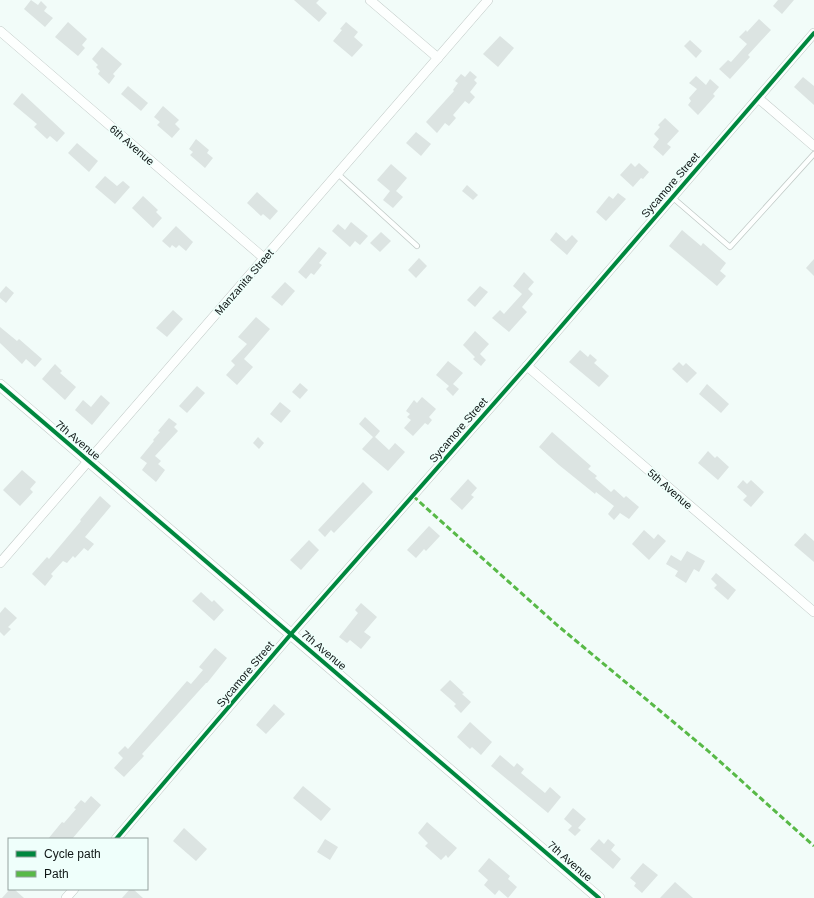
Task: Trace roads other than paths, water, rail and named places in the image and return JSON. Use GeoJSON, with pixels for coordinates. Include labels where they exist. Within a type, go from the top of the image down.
{"type":"FeatureCollection","features":[{"type":"Feature","properties":{"kind":"street"},"geometry":{"type":"LineString","coordinates":[[370,0],[438,58]]}},
{"type":"Feature","properties":{"kind":"street","name":"Manzanita Street"},"geometry":{"type":"LineString","coordinates":[[0,563],[488,0]]}},
{"type":"Feature","properties":{"kind":"street","name":"6th Avenue"},"geometry":{"type":"LineString","coordinates":[[0,31],[265,258]]}},
{"type":"Feature","properties":{"kind":"street","name":"Sycamore Street"},"geometry":{"type":"LineString","coordinates":[[117,838],[291,634],[527,366],[814,33]]}},
{"type":"Feature","properties":{"kind":"street"},"geometry":{"type":"LineString","coordinates":[[758,98],[814,146]]}},
{"type":"Feature","properties":{"kind":"street","name":"5th Avenue"},"geometry":{"type":"LineString","coordinates":[[527,366],[814,612]]}},
{"type":"Feature","properties":{"kind":"street","name":"7th Avenue"},"geometry":{"type":"LineString","coordinates":[[0,385],[599,898]]}},
{"type":"Feature","properties":{"kind":"street"},"geometry":{"type":"LineString","coordinates":[[66,898],[73,890]]}},
{"type":"Feature","properties":{"kind":"lane"},"geometry":{"type":"LineString","coordinates":[[672,197],[730,247],[814,154]]}},
{"type":"Feature","properties":{"kind":"lane"},"geometry":{"type":"LineString","coordinates":[[338,174],[417,246]]}}]}
